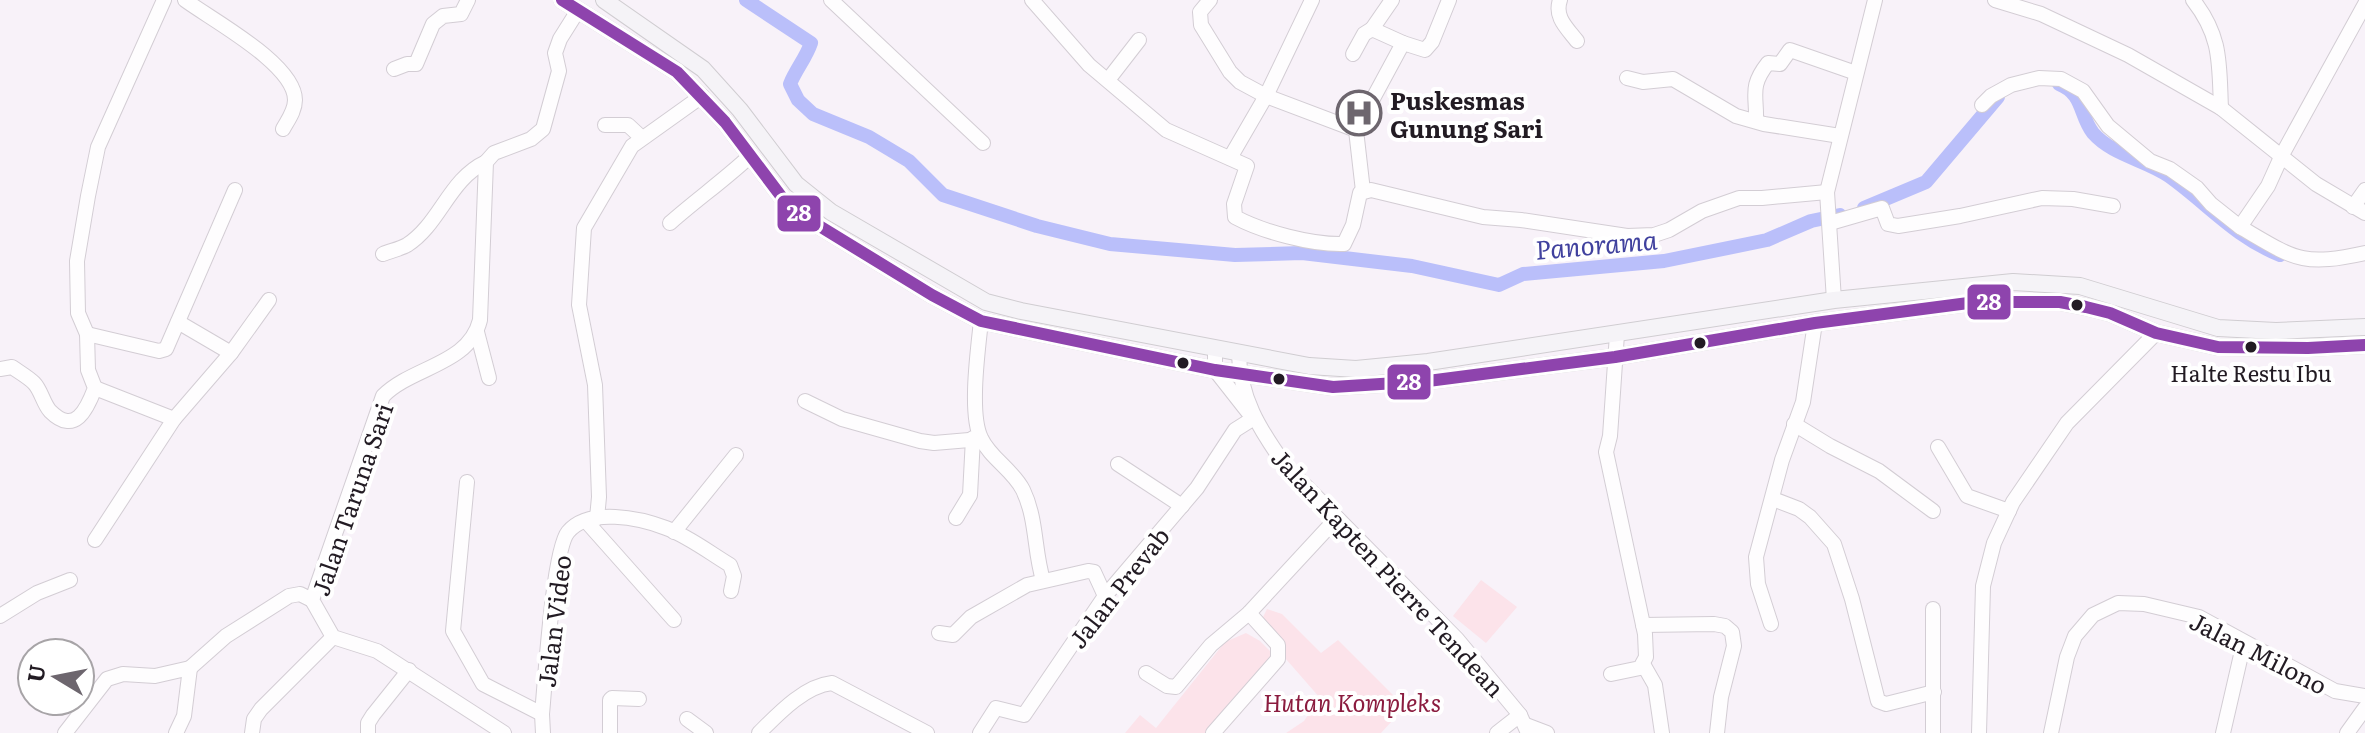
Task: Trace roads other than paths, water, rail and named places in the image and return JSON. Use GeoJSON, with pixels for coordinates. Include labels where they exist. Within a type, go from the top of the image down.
{"type":"FeatureCollection","features":[{"type":"Feature","properties":{"kind":"main road"},"geometry":{"type":"LineString","coordinates":[[562,0],[677,72],[725,122],[790,208],[981,321],[1215,370],[1333,387],[1428,381],[1615,357],[1815,323],[1960,303],[2060,302],[2110,313],[2156,333],[2209,345],[2238,348],[2365,345]]}},
{"type":"Feature","properties":{"kind":"main road"},"geometry":{"type":"LineString","coordinates":[[604,0],[703,69],[740,110],[796,184],[819,203],[986,302],[1309,366],[1356,369],[1428,362],[1834,300],[1985,283],[2080,286],[2218,328],[2276,331],[2365,327]]}},
{"type":"Feature","properties":{"kind":"street"},"geometry":{"type":"LineString","coordinates":[[164,0],[98,147],[77,261],[78,313],[87,334],[88,370],[95,388],[174,419]]}},
{"type":"Feature","properties":{"kind":"street"},"geometry":{"type":"LineString","coordinates":[[185,0],[265,55],[281,70],[295,98],[283,129]]}},
{"type":"Feature","properties":{"kind":"street"},"geometry":{"type":"LineString","coordinates":[[394,69],[407,64],[415,65],[433,24],[443,16],[461,14],[468,0]]}},
{"type":"Feature","properties":{"kind":"street"},"geometry":{"type":"LineString","coordinates":[[831,0],[983,143]]}},
{"type":"Feature","properties":{"kind":"street"},"geometry":{"type":"LineString","coordinates":[[1032,0],[1089,65],[1166,130],[1247,166],[1234,204],[1235,217],[1253,226],[1329,244],[1344,244],[1353,225],[1356,202],[1363,191],[1356,130],[1403,43]]}},
{"type":"Feature","properties":{"kind":"street"},"geometry":{"type":"LineString","coordinates":[[1210,0],[1200,12],[1201,25],[1230,72],[1240,82],[1266,96],[1356,130]]}},
{"type":"Feature","properties":{"kind":"street"},"geometry":{"type":"LineString","coordinates":[[1230,158],[1266,96],[1312,0]]}},
{"type":"Feature","properties":{"kind":"street"},"geometry":{"type":"LineString","coordinates":[[1353,54],[1364,34],[1372,29],[1392,0]]}},
{"type":"Feature","properties":{"kind":"street"},"geometry":{"type":"LineString","coordinates":[[1372,29],[1425,50],[1432,42],[1449,0]]}},
{"type":"Feature","properties":{"kind":"street"},"geometry":{"type":"LineString","coordinates":[[1560,0],[1560,18],[1577,41]]}},
{"type":"Feature","properties":{"kind":"street"},"geometry":{"type":"LineString","coordinates":[[1834,300],[1828,209],[1840,136],[1875,0]]}},
{"type":"Feature","properties":{"kind":"street"},"geometry":{"type":"LineString","coordinates":[[1995,0],[2041,14],[2128,55],[2221,108],[2316,184],[2359,210],[2365,190]]}},
{"type":"Feature","properties":{"kind":"street"},"geometry":{"type":"LineString","coordinates":[[2193,0],[2216,38],[2221,108]]}},
{"type":"Feature","properties":{"kind":"street"},"geometry":{"type":"LineString","coordinates":[[2240,227],[2268,186],[2365,4]]}},
{"type":"Feature","properties":{"kind":"street"},"geometry":{"type":"LineString","coordinates":[[383,254],[405,246],[416,237],[471,170],[486,162],[494,153],[531,139],[543,129],[559,71],[555,53],[577,12]]}},
{"type":"Feature","properties":{"kind":"street"},"geometry":{"type":"LineString","coordinates":[[1108,80],[1139,40]]}},
{"type":"Feature","properties":{"kind":"street"},"geometry":{"type":"LineString","coordinates":[[1756,121],[1757,103],[1753,94],[1759,74],[1768,63],[1780,64],[1790,50],[1856,73]]}},
{"type":"Feature","properties":{"kind":"street"},"geometry":{"type":"LineString","coordinates":[[1627,78],[1643,82],[1667,78],[1678,80],[1736,116],[1840,136]]}},
{"type":"Feature","properties":{"kind":"street"},"geometry":{"type":"LineString","coordinates":[[1982,105],[2011,85],[2039,78],[2061,79],[2083,91],[2108,126],[2150,161],[2170,169],[2197,188],[2211,204],[2240,227],[2288,255],[2304,260],[2328,260],[2365,253]]}},
{"type":"Feature","properties":{"kind":"street"},"geometry":{"type":"LineString","coordinates":[[702,96],[629,149],[583,231],[579,305],[595,385],[599,497],[591,520],[629,517],[674,532],[730,565],[734,576],[731,591]]}},
{"type":"Feature","properties":{"kind":"street"},"geometry":{"type":"LineString","coordinates":[[605,125],[628,125],[642,138]]}},
{"type":"Feature","properties":{"kind":"street"},"geometry":{"type":"LineString","coordinates":[[670,223],[702,195],[717,187],[749,157]]}},
{"type":"Feature","properties":{"kind":"street"},"geometry":{"type":"LineString","coordinates":[[486,162],[477,332],[489,378]]}},
{"type":"Feature","properties":{"kind":"street"},"geometry":{"type":"LineString","coordinates":[[87,334],[163,351],[166,349],[235,190]]}},
{"type":"Feature","properties":{"kind":"street"},"geometry":{"type":"LineString","coordinates":[[1363,191],[1371,190],[1483,217],[1627,236],[1654,235],[1669,230],[1702,211],[1739,198],[1828,209],[1882,208],[1888,224],[1898,226],[2042,198],[2073,199],[2113,206]]}},
{"type":"Feature","properties":{"kind":"street"},"geometry":{"type":"LineString","coordinates":[[95,540],[174,419],[231,353],[269,300]]}},
{"type":"Feature","properties":{"kind":"street"},"geometry":{"type":"LineString","coordinates":[[956,518],[970,495],[977,438],[975,398],[981,321]]}},
{"type":"Feature","properties":{"kind":"street"},"geometry":{"type":"LineString","coordinates":[[178,322],[231,353]]}},
{"type":"Feature","properties":{"kind":"street"},"geometry":{"type":"LineString","coordinates":[[1771,624],[1758,584],[1756,557],[1803,402],[1815,323]]}},
{"type":"Feature","properties":{"kind":"street","name":"Jalan Taruna Sari"},"geometry":{"type":"LineString","coordinates":[[333,637],[312,600],[383,396],[412,374],[458,353],[477,332]]}},
{"type":"Feature","properties":{"kind":"street"},"geometry":{"type":"LineString","coordinates":[[1979,733],[1983,586],[1994,543],[2036,464],[2067,423],[2156,333]]}},
{"type":"Feature","properties":{"kind":"street"},"geometry":{"type":"LineString","coordinates":[[1611,674],[1640,668],[1646,657],[1643,625],[1606,452],[1610,436],[1617,334]]}},
{"type":"Feature","properties":{"kind":"street"},"geometry":{"type":"LineString","coordinates":[[1215,348],[1215,370]]}},
{"type":"Feature","properties":{"kind":"street","name":"Jalan Kapten Pierre Tendean"},"geometry":{"type":"LineString","coordinates":[[1239,353],[1239,374],[1254,418]]}},
{"type":"Feature","properties":{"kind":"street"},"geometry":{"type":"LineString","coordinates":[[0,369],[12,367],[34,383],[49,410],[68,421],[80,417],[95,388]]}},
{"type":"Feature","properties":{"kind":"street","name":"Jalan Kapten Pierre Tendean"},"geometry":{"type":"LineString","coordinates":[[1215,370],[1254,418],[1285,465],[1457,639],[1525,724],[1547,733]]}},
{"type":"Feature","properties":{"kind":"street"},"geometry":{"type":"LineString","coordinates":[[805,401],[842,419],[920,441],[934,443],[977,438]]}},
{"type":"Feature","properties":{"kind":"street","name":"Jalan Prevab"},"geometry":{"type":"LineString","coordinates":[[980,733],[996,708],[1024,715],[1105,596],[1182,506],[1235,430],[1254,418]]}},
{"type":"Feature","properties":{"kind":"street"},"geometry":{"type":"LineString","coordinates":[[1794,424],[1879,471],[1933,511]]}},
{"type":"Feature","properties":{"kind":"street"},"geometry":{"type":"LineString","coordinates":[[977,438],[1010,470],[1024,492],[1034,524],[1043,580]]}},
{"type":"Feature","properties":{"kind":"street"},"geometry":{"type":"LineString","coordinates":[[1938,447],[1967,496],[2009,511]]}},
{"type":"Feature","properties":{"kind":"street"},"geometry":{"type":"LineString","coordinates":[[674,532],[736,455]]}},
{"type":"Feature","properties":{"kind":"street"},"geometry":{"type":"LineString","coordinates":[[1118,464],[1182,506]]}},
{"type":"Feature","properties":{"kind":"street"},"geometry":{"type":"LineString","coordinates":[[467,482],[453,631],[468,663],[483,684],[542,714]]}},
{"type":"Feature","properties":{"kind":"street"},"geometry":{"type":"LineString","coordinates":[[1773,499],[1810,517],[1834,544],[1852,599],[1878,701],[1889,703],[1934,692]]}},
{"type":"Feature","properties":{"kind":"street"},"geometry":{"type":"LineString","coordinates":[[1146,673],[1167,686],[1176,687],[1211,645],[1249,613],[1336,519]]}},
{"type":"Feature","properties":{"kind":"street","name":"Jalan Video"},"geometry":{"type":"LineString","coordinates":[[543,733],[542,714],[559,559],[569,530],[591,520],[674,620]]}},
{"type":"Feature","properties":{"kind":"street"},"geometry":{"type":"LineString","coordinates":[[939,633],[953,635],[971,617],[1027,585],[1043,580],[1094,572],[1105,596]]}},
{"type":"Feature","properties":{"kind":"street"},"geometry":{"type":"LineString","coordinates":[[0,616],[37,593],[70,580]]}},
{"type":"Feature","properties":{"kind":"street"},"geometry":{"type":"LineString","coordinates":[[65,733],[107,679],[123,674],[155,676],[190,668],[226,636],[289,596],[300,594],[312,600]]}},
{"type":"Feature","properties":{"kind":"street","name":"Jalan Milono"},"geometry":{"type":"LineString","coordinates":[[2051,733],[2067,657],[2075,636],[2093,615],[2118,603],[2144,604],[2199,617],[2335,691],[2365,696]]}},
{"type":"Feature","properties":{"kind":"street"},"geometry":{"type":"LineString","coordinates":[[1933,609],[1933,733]]}},
{"type":"Feature","properties":{"kind":"street"},"geometry":{"type":"LineString","coordinates":[[1213,733],[1278,659],[1278,645],[1249,613]]}},
{"type":"Feature","properties":{"kind":"street"},"geometry":{"type":"LineString","coordinates":[[1643,625],[1714,624],[1725,626],[1732,632],[1734,646],[1721,697],[1717,733]]}},
{"type":"Feature","properties":{"kind":"street"},"geometry":{"type":"LineString","coordinates":[[252,733],[254,719],[261,709],[333,637],[377,651],[504,733]]}},
{"type":"Feature","properties":{"kind":"street"},"geometry":{"type":"LineString","coordinates":[[2223,733],[2244,642]]}},
{"type":"Feature","properties":{"kind":"street"},"geometry":{"type":"LineString","coordinates":[[1643,664],[1655,685],[1662,733]]}},
{"type":"Feature","properties":{"kind":"street"},"geometry":{"type":"LineString","coordinates":[[176,733],[184,716],[190,668]]}},
{"type":"Feature","properties":{"kind":"street"},"geometry":{"type":"LineString","coordinates":[[368,733],[368,723],[373,715],[409,670]]}},
{"type":"Feature","properties":{"kind":"street"},"geometry":{"type":"LineString","coordinates":[[759,733],[781,711],[808,693],[832,683],[927,733]]}},
{"type":"Feature","properties":{"kind":"street"},"geometry":{"type":"LineString","coordinates":[[610,733],[610,700],[639,699]]}},
{"type":"Feature","properties":{"kind":"street"},"geometry":{"type":"LineString","coordinates":[[2347,733],[2365,708]]}},
{"type":"Feature","properties":{"kind":"street"},"geometry":{"type":"LineString","coordinates":[[687,719],[706,733]]}},
{"type":"Feature","properties":{"kind":"street"},"geometry":{"type":"LineString","coordinates":[[1497,733],[1525,724]]}},
{"type":"Feature","properties":{"kind":"waterway","name":"Panorama"},"geometry":{"type":"LineString","coordinates":[[746,0],[811,43],[790,84],[798,100],[813,114],[869,137],[909,161],[943,195],[1037,226],[1110,244],[1235,255],[1302,253],[1412,266],[1499,285],[1523,274],[1664,261],[1767,240],[1811,221],[1840,215]]}},
{"type":"Feature","properties":{"kind":"waterway","name":"Panorama"},"geometry":{"type":"LineString","coordinates":[[2059,84],[2073,93],[2093,133],[2101,141],[2169,176],[2249,239],[2280,255]]}},
{"type":"Feature","properties":{"kind":"waterway","name":"Panorama"},"geometry":{"type":"LineString","coordinates":[[1864,208],[1926,182],[1998,97]]}},
{"type":"Feature","properties":{"kind":"place","name":"Puskesmas Gunung Sari"},"geometry":{"type":"Point","coordinates":[1359,113]}},
{"type":"Feature","properties":{"kind":"place","name":"Halte Restu Ibu"},"geometry":{"type":"Point","coordinates":[2251,347]}},
{"type":"Feature","properties":{"kind":"park label","name":"Hutan Kompleks"},"geometry":{"type":"Point","coordinates":[1352,701]}}]}
